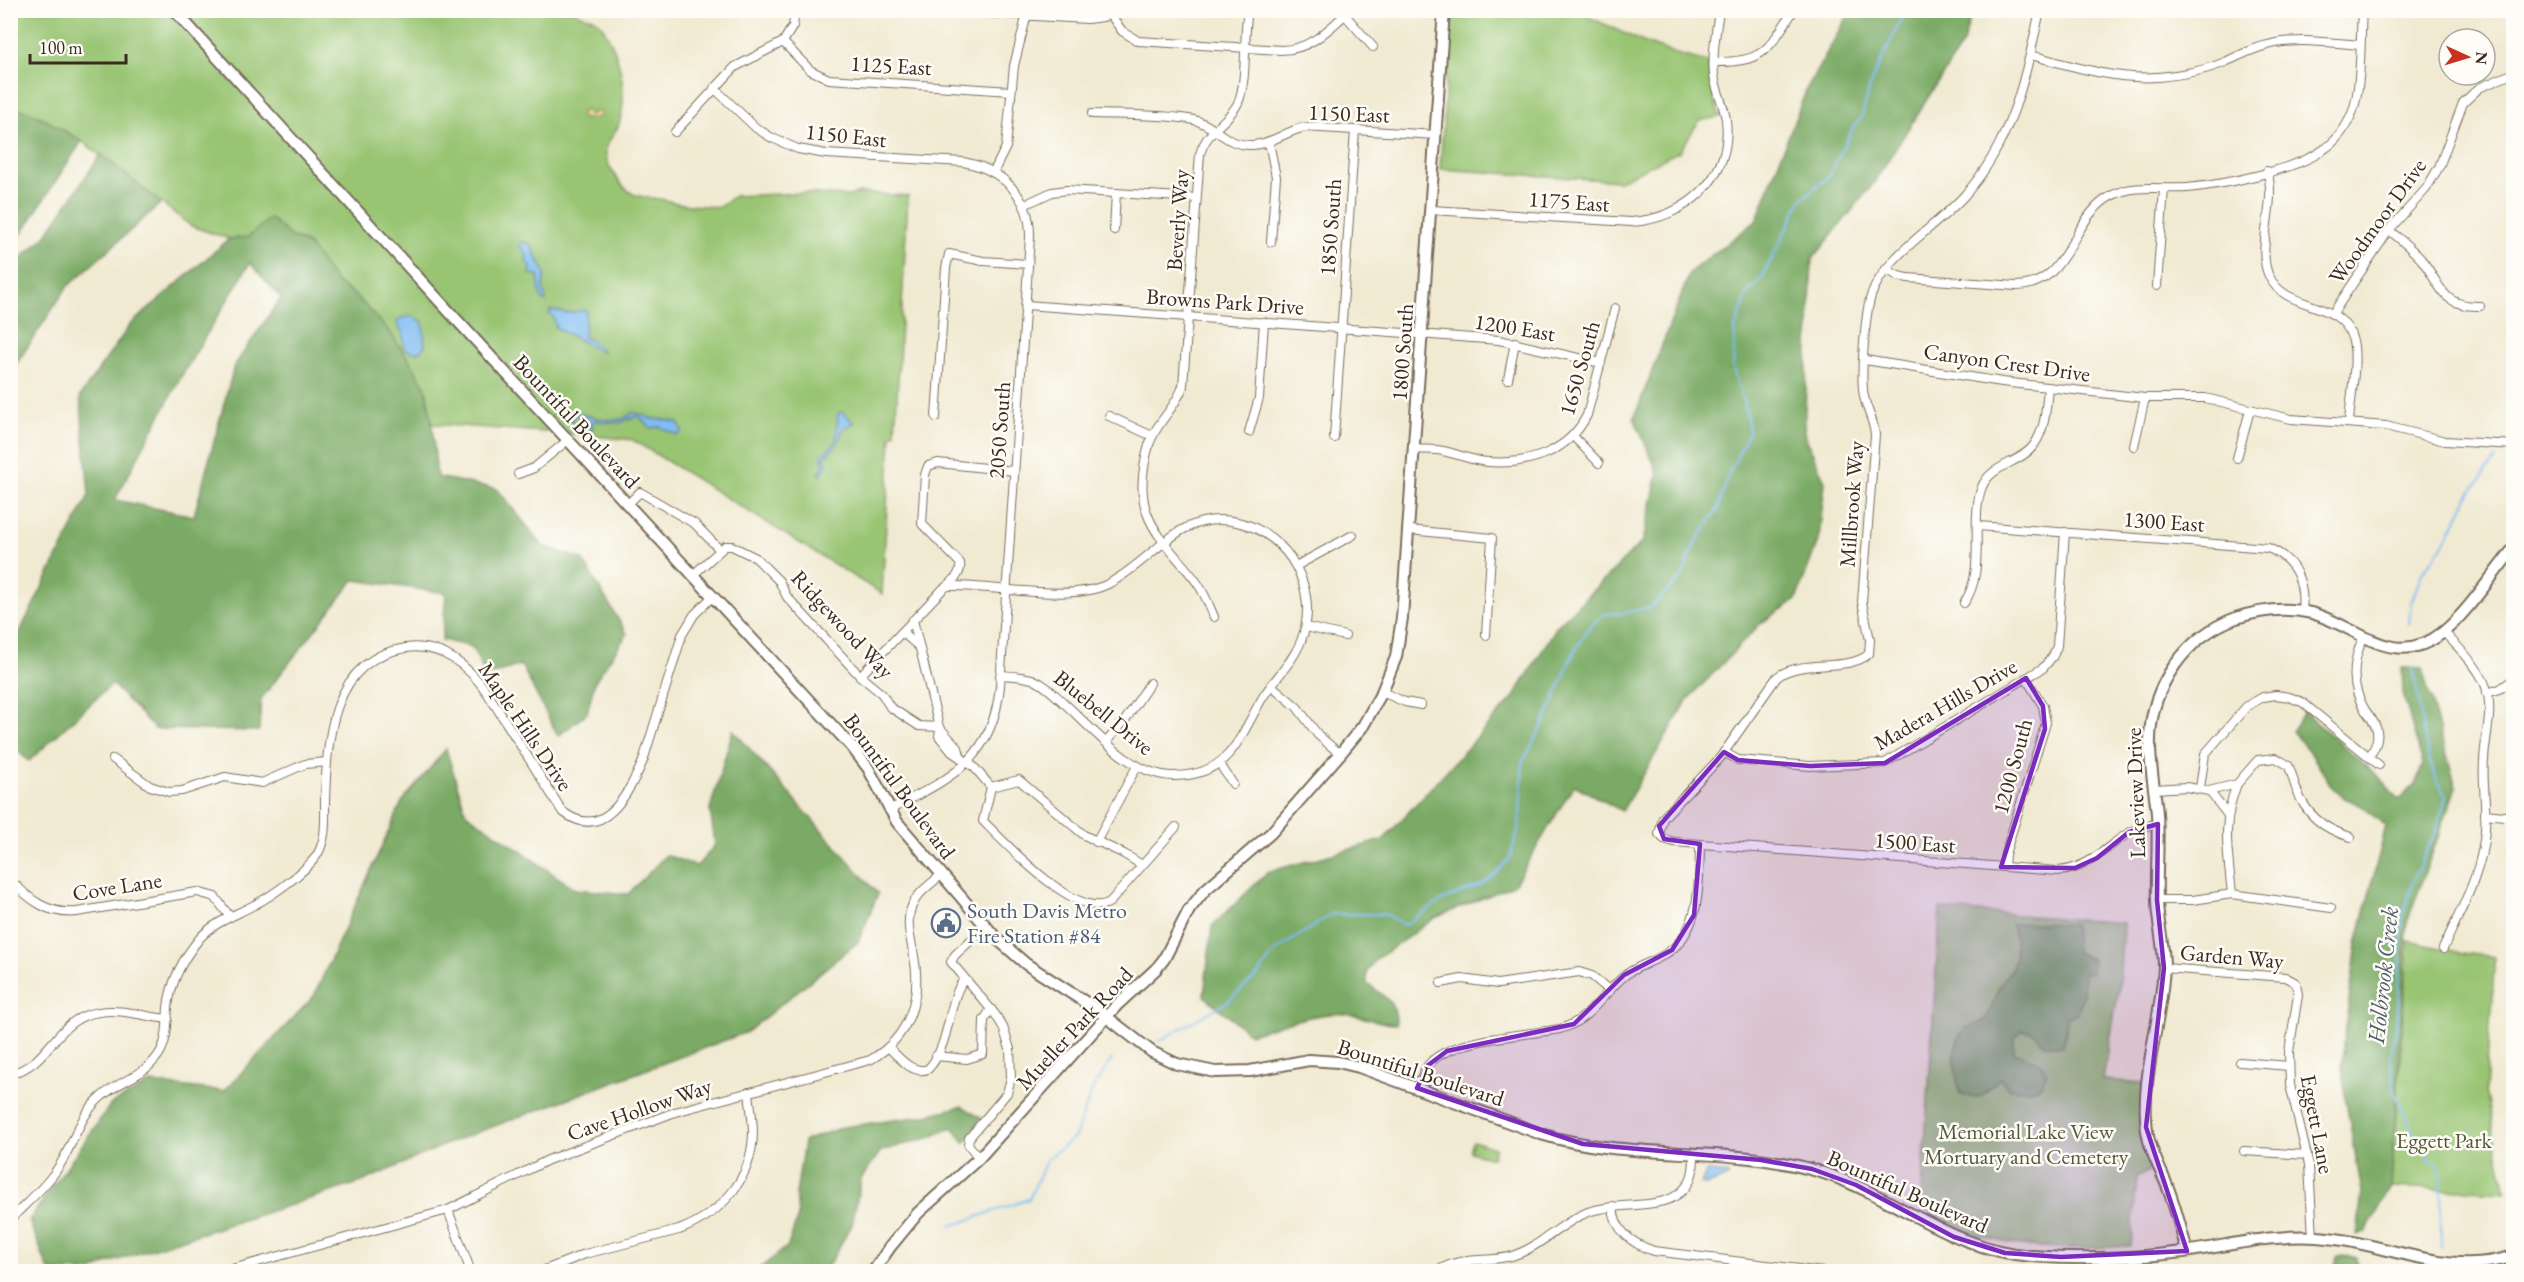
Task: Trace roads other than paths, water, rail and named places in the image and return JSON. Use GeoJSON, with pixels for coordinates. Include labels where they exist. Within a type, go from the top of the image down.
{"type":"FeatureCollection","features":[{"type":"Feature","properties":{"kind":"main road","name":"Bountiful Boulevard"},"geometry":{"type":"LineString","coordinates":[[174,10],[852,747],[868,768],[889,810],[985,927],[1005,948],[1026,964],[1106,1017],[1152,1052],[1190,1068],[1227,1073],[1300,1060],[1329,1061],[1359,1067],[1541,1134],[1572,1142],[1606,1148],[1774,1161],[1823,1172],[1863,1188],[1954,1237],[2005,1253],[2061,1257],[2154,1255],[2256,1239],[2313,1237],[2369,1244],[2444,1264],[2480,1264],[2514,1256]]}},
{"type":"Feature","properties":{"kind":"main road","name":"1800 South"},"geometry":{"type":"LineString","coordinates":[[1382,692],[1396,657],[1400,638],[1444,10]]}},
{"type":"Feature","properties":{"kind":"main road","name":"Lakeview Drive"},"geometry":{"type":"LineString","coordinates":[[2187,1251],[2173,1202],[2150,1146],[2146,1127],[2151,1052],[2160,1009],[2164,968],[2157,900],[2158,824],[2150,747],[2152,714],[2163,683],[2181,657],[2203,636],[2234,619],[2268,611],[2302,612],[2331,620],[2383,646],[2402,647],[2422,644],[2444,632],[2514,548]]}},
{"type":"Feature","properties":{"kind":"main road","name":"Mueller Park Road"},"geometry":{"type":"LineString","coordinates":[[873,1272],[918,1213],[979,1158],[1106,1017],[1157,968],[1168,952],[1189,910],[1205,890],[1271,833],[1363,726],[1382,692]]}},
{"type":"Feature","properties":{"kind":"street"},"geometry":{"type":"LineString","coordinates":[[675,132],[714,88],[741,63],[783,42],[793,26],[795,10]]}},
{"type":"Feature","properties":{"kind":"street"},"geometry":{"type":"LineString","coordinates":[[934,10],[1027,13],[1087,19],[1113,12],[1122,31],[1138,40],[1281,50],[1300,48],[1317,39],[1347,13],[1373,47]]}},
{"type":"Feature","properties":{"kind":"street","name":"Beverly Way"},"geometry":{"type":"LineString","coordinates":[[1214,617],[1199,585],[1150,521],[1144,500],[1144,468],[1152,436],[1162,418],[1178,398],[1183,386],[1200,154],[1212,130],[1231,112],[1240,98],[1248,10]]}},
{"type":"Feature","properties":{"kind":"street","name":"1175 East"},"geometry":{"type":"LineString","coordinates":[[1431,210],[1631,222],[1657,219],[1679,210],[1699,196],[1717,173],[1726,145],[1726,119],[1716,83],[1714,62],[1719,10]]}},
{"type":"Feature","properties":{"kind":"street"},"geometry":{"type":"LineString","coordinates":[[1714,62],[1743,62],[1764,52],[1794,10]]}},
{"type":"Feature","properties":{"kind":"street","name":"Millbrook Way"},"geometry":{"type":"LineString","coordinates":[[1659,834],[1663,818],[1724,752],[1780,675],[1790,670],[1856,660],[1869,654],[1870,640],[1862,602],[1875,435],[1863,393],[1870,302],[1877,282],[1886,269],[1961,199],[1974,183],[2008,127],[2021,96],[2040,10]]}},
{"type":"Feature","properties":{"kind":"street"},"geometry":{"type":"LineString","coordinates":[[1886,269],[1898,276],[1908,278],[2016,286],[2032,285],[2052,273],[2089,217],[2103,201],[2125,190],[2215,184],[2312,157],[2339,135],[2350,119],[2355,102],[2362,10]]}},
{"type":"Feature","properties":{"kind":"street"},"geometry":{"type":"LineString","coordinates":[[994,171],[1006,147],[1014,66],[1027,13]]}},
{"type":"Feature","properties":{"kind":"street","name":"1125 East"},"geometry":{"type":"LineString","coordinates":[[783,42],[810,70],[829,79],[1011,91]]}},
{"type":"Feature","properties":{"kind":"street"},"geometry":{"type":"LineString","coordinates":[[2031,55],[2109,74],[2146,77],[2194,72],[2279,42],[2360,45]]}},
{"type":"Feature","properties":{"kind":"street","name":"Woodmoor Drive"},"geometry":{"type":"LineString","coordinates":[[2332,313],[2389,230],[2421,196],[2434,177],[2444,156],[2459,109],[2468,97],[2479,88],[2514,73]]}},
{"type":"Feature","properties":{"kind":"street","name":"1150 East"},"geometry":{"type":"LineString","coordinates":[[714,88],[756,128],[798,149],[826,154],[963,162],[994,171]]}},
{"type":"Feature","properties":{"kind":"street","name":"1150 East"},"geometry":{"type":"LineString","coordinates":[[1092,114],[1195,120],[1234,143],[1251,145],[1269,142],[1305,127],[1436,135]]}},
{"type":"Feature","properties":{"kind":"street","name":"1850 South"},"geometry":{"type":"LineString","coordinates":[[1334,438],[1355,130]]}},
{"type":"Feature","properties":{"kind":"street"},"geometry":{"type":"LineString","coordinates":[[1269,142],[1276,177],[1271,242]]}},
{"type":"Feature","properties":{"kind":"street","name":"2050 South"},"geometry":{"type":"LineString","coordinates":[[889,810],[940,784],[981,747],[992,724],[999,699],[1030,231],[1024,205],[1011,186],[994,171]]}},
{"type":"Feature","properties":{"kind":"street"},"geometry":{"type":"LineString","coordinates":[[2267,171],[2271,186],[2266,255],[2268,275],[2286,295],[2332,313],[2347,327],[2353,344],[2349,423]]}},
{"type":"Feature","properties":{"kind":"street"},"geometry":{"type":"LineString","coordinates":[[2157,286],[2164,189]]}},
{"type":"Feature","properties":{"kind":"street"},"geometry":{"type":"LineString","coordinates":[[1024,205],[1060,190],[1196,198]]}},
{"type":"Feature","properties":{"kind":"street"},"geometry":{"type":"LineString","coordinates":[[1114,230],[1116,193]]}},
{"type":"Feature","properties":{"kind":"street"},"geometry":{"type":"LineString","coordinates":[[2389,230],[2420,259],[2448,299],[2463,306],[2480,306]]}},
{"type":"Feature","properties":{"kind":"street"},"geometry":{"type":"LineString","coordinates":[[936,417],[946,268],[949,254],[983,261],[1028,264]]}},
{"type":"Feature","properties":{"kind":"street","name":"Browns Park Drive"},"geometry":{"type":"LineString","coordinates":[[1026,305],[1422,333]]}},
{"type":"Feature","properties":{"kind":"street","name":"1650 South"},"geometry":{"type":"LineString","coordinates":[[1574,437],[1587,415],[1615,308]]}},
{"type":"Feature","properties":{"kind":"street"},"geometry":{"type":"LineString","coordinates":[[1249,432],[1259,398],[1264,322]]}},
{"type":"Feature","properties":{"kind":"street","name":"1200 East"},"geometry":{"type":"LineString","coordinates":[[1422,333],[1515,342],[1601,363]]}},
{"type":"Feature","properties":{"kind":"street"},"geometry":{"type":"LineString","coordinates":[[1508,379],[1515,342]]}},
{"type":"Feature","properties":{"kind":"street","name":"Canyon Crest Drive"},"geometry":{"type":"LineString","coordinates":[[1864,360],[2048,387],[2145,398],[2205,398],[2291,419],[2394,427],[2451,441],[2514,445]]}},
{"type":"Feature","properties":{"kind":"street"},"geometry":{"type":"LineString","coordinates":[[1964,603],[1975,577],[1980,494],[1984,482],[1992,473],[2022,457],[2036,442],[2044,424],[2048,387]]}},
{"type":"Feature","properties":{"kind":"street"},"geometry":{"type":"LineString","coordinates":[[2134,446],[2145,398]]}},
{"type":"Feature","properties":{"kind":"street"},"geometry":{"type":"LineString","coordinates":[[2237,458],[2250,410]]}},
{"type":"Feature","properties":{"kind":"street"},"geometry":{"type":"LineString","coordinates":[[1109,416],[1152,436]]}},
{"type":"Feature","properties":{"kind":"street"},"geometry":{"type":"LineString","coordinates":[[1415,449],[1441,451],[1487,462],[1511,462],[1546,454],[1574,437],[1599,463]]}},
{"type":"Feature","properties":{"kind":"street"},"geometry":{"type":"LineString","coordinates":[[518,474],[534,468],[568,440]]}},
{"type":"Feature","properties":{"kind":"street"},"geometry":{"type":"LineString","coordinates":[[951,586],[959,571],[960,563],[922,524],[925,475],[928,466],[938,463],[1014,471]]}},
{"type":"Feature","properties":{"kind":"street"},"geometry":{"type":"LineString","coordinates":[[628,504],[640,492],[695,524],[720,550],[693,575]]}},
{"type":"Feature","properties":{"kind":"street"},"geometry":{"type":"LineString","coordinates":[[860,676],[943,590],[951,586],[1067,593],[1093,590],[1116,580],[1186,526],[1215,519],[1238,522],[1269,535],[1284,548],[1296,566],[1306,596],[1306,627],[1345,636]]}},
{"type":"Feature","properties":{"kind":"street","name":"1300 East"},"geometry":{"type":"LineString","coordinates":[[1978,526],[2268,548],[2285,558],[2297,573],[2302,588],[2302,612]]}},
{"type":"Feature","properties":{"kind":"street"},"geometry":{"type":"LineString","coordinates":[[1409,530],[1491,538],[1486,635]]}},
{"type":"Feature","properties":{"kind":"street","name":"Madera Hills Drive"},"geometry":{"type":"LineString","coordinates":[[1724,752],[1738,760],[1810,766],[1885,763],[2026,678],[2047,664],[2057,646],[2065,532]]}},
{"type":"Feature","properties":{"kind":"street"},"geometry":{"type":"LineString","coordinates":[[1296,566],[1353,535]]}},
{"type":"Feature","properties":{"kind":"street","name":"Ridgewood Way"},"geometry":{"type":"LineString","coordinates":[[720,550],[732,546],[762,563],[779,581],[787,597],[860,676],[882,694],[890,707],[920,726],[939,729]]}},
{"type":"Feature","properties":{"kind":"street","name":"Maple Hills Drive"},"geometry":{"type":"LineString","coordinates":[[10,1220],[57,1169],[81,1120],[94,1103],[113,1088],[146,1070],[157,1057],[165,1040],[173,984],[180,967],[205,933],[271,895],[315,858],[324,837],[329,733],[344,693],[368,662],[386,652],[416,647],[429,648],[451,657],[476,678],[562,811],[574,819],[597,821],[616,807],[638,772],[687,624],[713,596]]}},
{"type":"Feature","properties":{"kind":"street","name":"Ridgewood Way"},"geometry":{"type":"LineString","coordinates":[[913,620],[939,736],[952,752],[965,760],[991,788]]}},
{"type":"Feature","properties":{"kind":"street","name":"Bluebell Drive"},"geometry":{"type":"LineString","coordinates":[[1000,675],[1024,677],[1046,686],[1137,766],[1156,774],[1177,776],[1196,773],[1219,763],[1237,745],[1271,686],[1293,658],[1306,627]]}},
{"type":"Feature","properties":{"kind":"street","name":"Ridgewood Way"},"geometry":{"type":"LineString","coordinates":[[902,632],[918,646]]}},
{"type":"Feature","properties":{"kind":"street"},"geometry":{"type":"LineString","coordinates":[[2443,950],[2476,873],[2484,843],[2483,763],[2489,715],[2487,693],[2476,668],[2444,632]]}},
{"type":"Feature","properties":{"kind":"street"},"geometry":{"type":"LineString","coordinates":[[2363,638],[2356,655],[2354,672],[2361,701],[2378,730],[2376,744],[2369,757]]}},
{"type":"Feature","properties":{"kind":"street","name":"1200 South"},"geometry":{"type":"LineString","coordinates":[[2004,867],[2006,852],[2046,723],[2043,706],[2026,678]]}},
{"type":"Feature","properties":{"kind":"street"},"geometry":{"type":"LineString","coordinates":[[2487,693],[2500,689],[2514,679]]}},
{"type":"Feature","properties":{"kind":"street"},"geometry":{"type":"LineString","coordinates":[[1107,741],[1126,719],[1150,683]]}},
{"type":"Feature","properties":{"kind":"street"},"geometry":{"type":"LineString","coordinates":[[1271,686],[1297,706],[1318,735],[1340,754]]}},
{"type":"Feature","properties":{"kind":"street"},"geometry":{"type":"LineString","coordinates":[[1382,692],[1405,702],[1421,705]]}},
{"type":"Feature","properties":{"kind":"street"},"geometry":{"type":"LineString","coordinates":[[2200,788],[2207,752],[2247,706],[2270,696],[2289,697],[2302,702],[2379,765]]}},
{"type":"Feature","properties":{"kind":"street"},"geometry":{"type":"LineString","coordinates":[[2232,894],[2226,846],[2227,814],[2237,784],[2258,760],[2271,757],[2280,759],[2288,765],[2298,794],[2314,818],[2330,829],[2351,837]]}},
{"type":"Feature","properties":{"kind":"street"},"geometry":{"type":"LineString","coordinates":[[113,759],[150,786],[163,791],[176,792],[225,777],[262,783],[305,764],[327,762]]}},
{"type":"Feature","properties":{"kind":"street"},"geometry":{"type":"LineString","coordinates":[[1219,763],[1233,784]]}},
{"type":"Feature","properties":{"kind":"street"},"geometry":{"type":"LineString","coordinates":[[1096,842],[1137,766]]}},
{"type":"Feature","properties":{"kind":"street"},"geometry":{"type":"LineString","coordinates":[[1142,866],[1072,827],[1019,780],[991,788],[983,821],[1016,855],[1051,884],[1089,905],[1098,906],[1110,902],[1142,866],[1176,827]]}},
{"type":"Feature","properties":{"kind":"street"},"geometry":{"type":"LineString","coordinates":[[2155,789],[2179,786],[2209,791],[2237,784]]}},
{"type":"Feature","properties":{"kind":"street"},"geometry":{"type":"LineString","coordinates":[[2209,791],[2227,814]]}},
{"type":"Feature","properties":{"kind":"street"},"geometry":{"type":"LineString","coordinates":[[2485,814],[2514,817]]}},
{"type":"Feature","properties":{"kind":"street","name":"1500 East"},"geometry":{"type":"LineString","coordinates":[[1659,834],[1667,840],[2050,871],[2075,868],[2097,858],[2129,832],[2142,826],[2158,824]]}},
{"type":"Feature","properties":{"kind":"street"},"geometry":{"type":"LineString","coordinates":[[1417,1088],[1427,1066],[1446,1051],[1463,1045],[1567,1027],[1585,1017],[1624,975],[1672,950],[1688,930],[1695,908],[1700,843]]}},
{"type":"Feature","properties":{"kind":"street","name":"Cave Hollow Way"},"geometry":{"type":"LineString","coordinates":[[221,1272],[448,1210],[511,1177],[675,1112],[870,1060],[888,1047],[907,1023],[917,992],[917,975],[909,926],[912,906],[919,894],[941,876]]}},
{"type":"Feature","properties":{"kind":"street","name":"Cove Lane"},"geometry":{"type":"LineString","coordinates":[[10,879],[37,904],[58,912],[78,912],[197,892],[215,897],[230,917]]}},
{"type":"Feature","properties":{"kind":"street"},"geometry":{"type":"LineString","coordinates":[[2157,900],[2193,900],[2232,894],[2331,908]]}},
{"type":"Feature","properties":{"kind":"street"},"geometry":{"type":"LineString","coordinates":[[979,1158],[969,1144],[969,1138],[1004,1097],[1011,1078],[1008,1041],[1003,1027],[991,1009],[952,965],[952,958],[985,927]]}},
{"type":"Feature","properties":{"kind":"street","name":"Garden Way"},"geometry":{"type":"LineString","coordinates":[[2164,968],[2285,977],[2296,983]]}},
{"type":"Feature","properties":{"kind":"street"},"geometry":{"type":"LineString","coordinates":[[1442,983],[1462,979],[1498,984],[1579,972],[1592,976],[1610,991]]}},
{"type":"Feature","properties":{"kind":"street"},"geometry":{"type":"LineString","coordinates":[[888,1047],[907,1064],[920,1071],[928,1069],[948,1028],[958,989],[964,980]]}},
{"type":"Feature","properties":{"kind":"street","name":"Eggett Lane"},"geometry":{"type":"LineString","coordinates":[[2296,983],[2298,995],[2289,1066],[2292,1101],[2307,1155],[2312,1193],[2313,1237]]}},
{"type":"Feature","properties":{"kind":"street"},"geometry":{"type":"LineString","coordinates":[[936,1056],[968,1059],[983,1054],[984,1020],[991,1009]]}},
{"type":"Feature","properties":{"kind":"street"},"geometry":{"type":"LineString","coordinates":[[10,1074],[33,1064],[45,1053],[62,1029],[84,1015],[109,1011],[168,1019]]}},
{"type":"Feature","properties":{"kind":"street"},"geometry":{"type":"LineString","coordinates":[[2240,1062],[2289,1066]]}},
{"type":"Feature","properties":{"kind":"street"},"geometry":{"type":"LineString","coordinates":[[540,1272],[585,1254],[679,1230],[705,1218],[716,1210],[734,1191],[750,1158],[753,1133],[749,1092]]}},
{"type":"Feature","properties":{"kind":"street"},"geometry":{"type":"LineString","coordinates":[[2244,1151],[2307,1155]]}},
{"type":"Feature","properties":{"kind":"street"},"geometry":{"type":"LineString","coordinates":[[1436,1272],[1465,1260],[1497,1259],[1518,1254],[1580,1216],[1612,1206],[1656,1203],[1675,1197],[1690,1182],[1695,1155]]}},
{"type":"Feature","properties":{"kind":"street"},"geometry":{"type":"LineString","coordinates":[[1612,1206],[1614,1219],[1622,1231],[1639,1245],[1654,1251],[1823,1272]]}},
{"type":"Feature","properties":{"kind":"street"},"geometry":{"type":"LineString","coordinates":[[448,1210],[471,1272]]}},
{"type":"Feature","properties":{"kind":"water"},"geometry":{"type":"Polygon","coordinates":[[[522,242],[530,244],[545,273],[543,289],[546,301],[543,301],[540,295],[538,275],[530,274],[531,267],[526,261],[527,255],[519,245],[522,242]]]}},
{"type":"Feature","properties":{"kind":"water"},"geometry":{"type":"Polygon","coordinates":[[[551,310],[566,313],[586,310],[584,337],[595,343],[604,353],[556,328],[553,316],[549,313],[551,310]]]}},
{"type":"Feature","properties":{"kind":"water"},"geometry":{"type":"Polygon","coordinates":[[[411,316],[423,322],[425,346],[419,352],[411,352],[405,348],[402,332],[397,323],[399,319],[411,316]]]}},
{"type":"Feature","properties":{"kind":"water"},"geometry":{"type":"Polygon","coordinates":[[[573,411],[595,418],[612,420],[638,413],[652,419],[678,423],[682,431],[678,435],[660,427],[651,428],[638,416],[619,423],[594,421],[591,424],[592,430],[588,426],[587,419],[572,414],[573,421],[570,422],[570,413],[573,411]]]}},
{"type":"Feature","properties":{"kind":"water"},"geometry":{"type":"Polygon","coordinates":[[[843,412],[854,423],[844,427],[837,445],[824,458],[827,465],[820,476],[819,473],[823,466],[822,455],[836,442],[838,413],[843,412]]]}},
{"type":"Feature","properties":{"kind":"water"},"geometry":{"type":"Polygon","coordinates":[[[1707,1171],[1728,1174],[1728,1177],[1706,1185],[1701,1184],[1707,1171]]]}},
{"type":"Feature","properties":{"kind":"waterway"},"geometry":{"type":"LineString","coordinates":[[1159,1041],[1227,1002],[1259,974],[1274,952],[1332,914],[1385,914],[1405,925],[1441,901],[1481,885],[1497,873],[1510,858],[1519,827],[1523,761],[1546,719],[1572,656],[1588,628],[1604,614],[1624,613],[1651,607],[1682,577],[1694,545],[1718,509],[1729,473],[1749,432],[1747,414],[1733,368],[1735,328],[1747,294],[1762,278],[1801,200],[1829,176],[1851,132],[1862,116],[1872,79],[1906,10]]}},
{"type":"Feature","properties":{"kind":"waterway","name":"Holbrook Creek"},"geometry":{"type":"LineString","coordinates":[[2409,624],[2411,603],[2422,573],[2443,546],[2470,493],[2496,458]]}},
{"type":"Feature","properties":{"kind":"waterway","name":"Holbrook Creek"},"geometry":{"type":"LineString","coordinates":[[2411,667],[2431,766],[2446,796],[2437,829],[2415,876],[2402,919],[2398,1016],[2391,1055],[2394,1091],[2411,1127],[2426,1148],[2430,1162],[2437,1163],[2441,1179],[2441,1248]]}},
{"type":"Feature","properties":{"kind":"waterway"},"geometry":{"type":"LineString","coordinates":[[951,1226],[1029,1199],[1047,1159],[1075,1137],[1092,1090],[1112,1059]]}},
{"type":"Feature","properties":{"kind":"place","name":"South Davis Metro Fire Station #84"},"geometry":{"type":"Point","coordinates":[946,923]}},
{"type":"Feature","properties":{"kind":"park label","name":"Eggett Park"},"geometry":{"type":"Point","coordinates":[2444,1140]}},
{"type":"Feature","properties":{"kind":"park label","name":"Memorial Lake View Mortuary and Cemetery"},"geometry":{"type":"Point","coordinates":[2026,1144]}}]}
